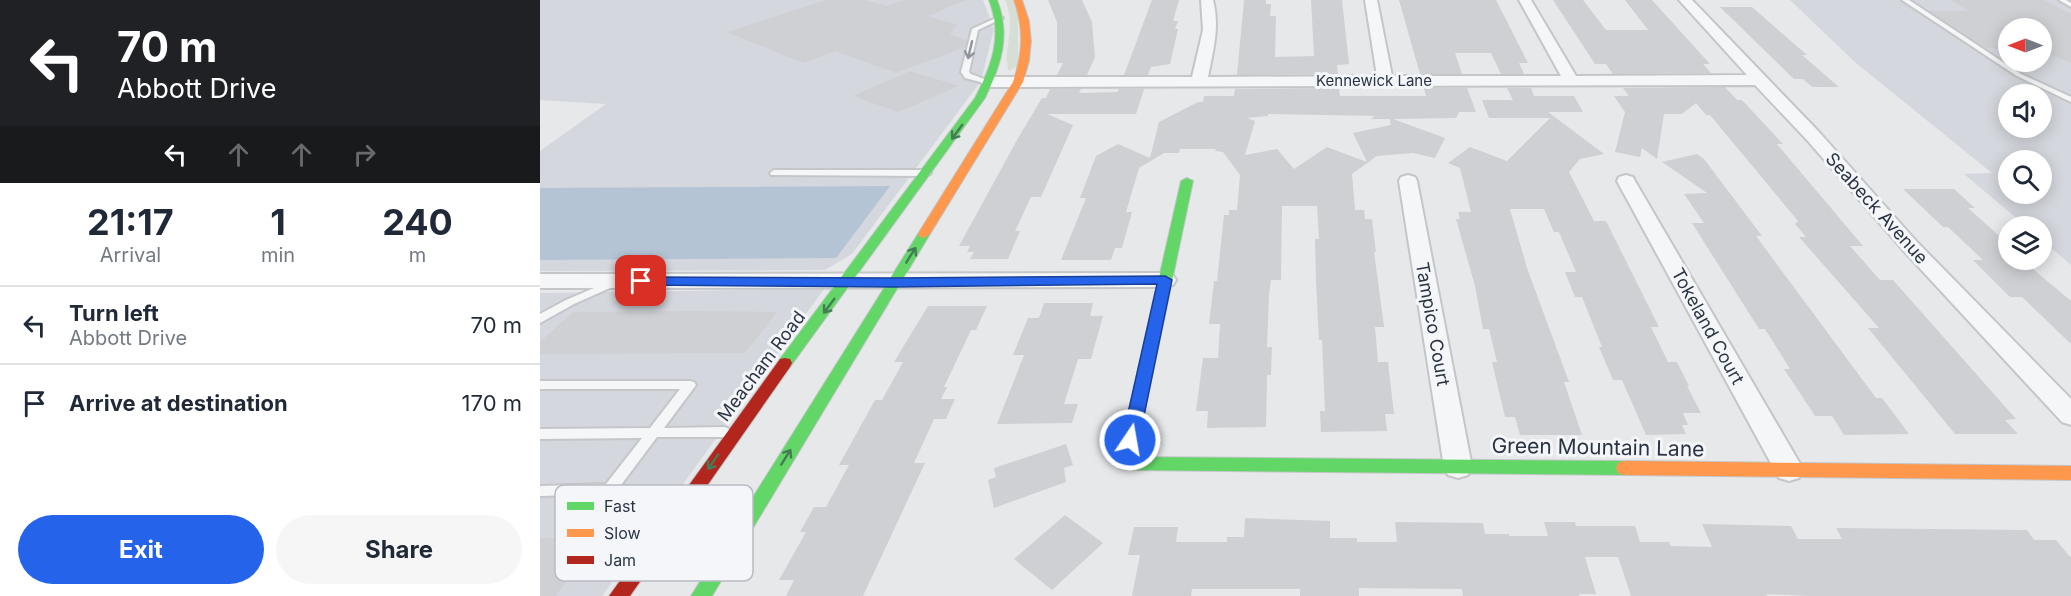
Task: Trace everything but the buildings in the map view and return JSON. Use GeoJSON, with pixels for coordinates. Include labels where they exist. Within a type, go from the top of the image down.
{"type":"FeatureCollection","features":[{"type":"Feature","properties":{"kind":"street","name":"Meacham Road"},"geometry":{"type":"LineString","coordinates":[[697,485],[980,98],[997,65],[1001,41],[1000,18],[993,0]]}},
{"type":"Feature","properties":{"kind":"street"},"geometry":{"type":"LineString","coordinates":[[753,511],[1018,82],[1029,42],[1027,18],[1018,0]]}},
{"type":"Feature","properties":{"kind":"street"},"geometry":{"type":"LineString","coordinates":[[1199,81],[1209,37],[1210,22],[1207,0]]}},
{"type":"Feature","properties":{"kind":"street"},"geometry":{"type":"LineString","coordinates":[[1371,0],[1385,80]]}},
{"type":"Feature","properties":{"kind":"street"},"geometry":{"type":"LineString","coordinates":[[1525,0],[1571,80]]}},
{"type":"Feature","properties":{"kind":"street","name":"Seabeck Avenue"},"geometry":{"type":"LineString","coordinates":[[1685,0],[1813,136],[1910,246],[2071,415]]}},
{"type":"Feature","properties":{"kind":"street","name":"Kennewick Lane"},"geometry":{"type":"LineString","coordinates":[[988,82],[1760,80]]}},
{"type":"Feature","properties":{"kind":"street"},"geometry":{"type":"LineString","coordinates":[[540,281],[1165,280],[1187,181]]}},
{"type":"Feature","properties":{"kind":"street","name":"Tampico Court"},"geometry":{"type":"LineString","coordinates":[[1408,181],[1458,467]]}},
{"type":"Feature","properties":{"kind":"street","name":"Tokeland Court"},"geometry":{"type":"LineString","coordinates":[[1626,181],[1789,470]]}},
{"type":"Feature","properties":{"kind":"street","name":"Green Mountain Lane"},"geometry":{"type":"LineString","coordinates":[[1165,280],[1125,463],[2071,473]]}},
{"type":"Feature","properties":{"kind":"street","name":"Meacham Road"},"geometry":{"type":"LineString","coordinates":[[619,596],[630,581]]}},
{"type":"Feature","properties":{"kind":"street"},"geometry":{"type":"LineString","coordinates":[[701,596],[710,581]]}},
{"type":"Feature","properties":{"kind":"lane"},"geometry":{"type":"LineString","coordinates":[[1905,0],[2019,75],[2071,100]]}},
{"type":"Feature","properties":{"kind":"lane"},"geometry":{"type":"LineString","coordinates":[[2062,0],[2071,4]]}},
{"type":"Feature","properties":{"kind":"lane"},"geometry":{"type":"LineString","coordinates":[[988,82],[968,76],[965,72],[975,29],[1000,18]]}},
{"type":"Feature","properties":{"kind":"lane"},"geometry":{"type":"LineString","coordinates":[[774,173],[927,173]]}},
{"type":"Feature","properties":{"kind":"lane"},"geometry":{"type":"LineString","coordinates":[[540,319],[570,302],[618,281]]}},
{"type":"Feature","properties":{"kind":"lane"},"geometry":{"type":"LineString","coordinates":[[540,385],[690,385],[613,485]]}},
{"type":"Feature","properties":{"kind":"lane"},"geometry":{"type":"LineString","coordinates":[[540,434],[734,432]]}},
{"type":"Feature","properties":{"kind":"lane"},"geometry":{"type":"LineString","coordinates":[[540,491],[555,491]]}},
{"type":"Feature","properties":{"kind":"shaded area"},"geometry":{"type":"Polygon","coordinates":[[[540,0],[983,0],[994,29],[981,81],[852,254],[825,270],[540,271],[540,151],[606,104],[540,100],[540,0]]]}},
{"type":"Feature","properties":{"kind":"shaded area"},"geometry":{"type":"Polygon","coordinates":[[[1005,0],[1014,0],[1018,6],[1018,66],[1009,71],[1007,56],[1010,20],[1005,0]]]}},
{"type":"Feature","properties":{"kind":"shaded area"},"geometry":{"type":"Polygon","coordinates":[[[1790,0],[2071,0],[2071,265],[2052,249],[2052,216],[2014,216],[2000,204],[2052,204],[2052,150],[1998,150],[1998,203],[1964,174],[1992,173],[1856,63],[1790,0]]]}},
{"type":"Feature","properties":{"kind":"shaded area"},"geometry":{"type":"Polygon","coordinates":[[[824,289],[682,485],[555,485],[555,581],[613,581],[602,596],[540,596],[540,293],[824,289]]]}},
{"type":"Feature","properties":{"kind":"water"},"geometry":{"type":"Polygon","coordinates":[[[890,186],[836,258],[540,260],[540,188],[890,186]]]}},
{"type":"Feature","properties":{"kind":"traffic: fast"},"geometry":{"type":"LineString","coordinates":[[785,363],[980,98],[996,62],[1001,38],[998,13],[993,0]]}},
{"type":"Feature","properties":{"kind":"traffic: fast"},"geometry":{"type":"LineString","coordinates":[[1187,181],[1125,463],[1624,468]]}},
{"type":"Feature","properties":{"kind":"traffic: fast"},"geometry":{"type":"LineString","coordinates":[[753,512],[924,234]]}},
{"type":"Feature","properties":{"kind":"traffic: fast"},"geometry":{"type":"LineString","coordinates":[[701,596],[710,581]]}},
{"type":"Feature","properties":{"kind":"traffic: slow"},"geometry":{"type":"LineString","coordinates":[[924,234],[1018,82],[1027,41],[1025,21],[1018,0]]}},
{"type":"Feature","properties":{"kind":"traffic: slow"},"geometry":{"type":"LineString","coordinates":[[1624,468],[2071,473]]}},
{"type":"Feature","properties":{"kind":"traffic: jam"},"geometry":{"type":"LineString","coordinates":[[698,485],[785,363]]}},
{"type":"Feature","properties":{"kind":"traffic: jam"},"geometry":{"type":"LineString","coordinates":[[619,596],[630,581]]}},
{"type":"Feature","properties":{"kind":"route"},"geometry":{"type":"LineString","coordinates":[[641,281],[1165,280],[1130,440]]}}]}
